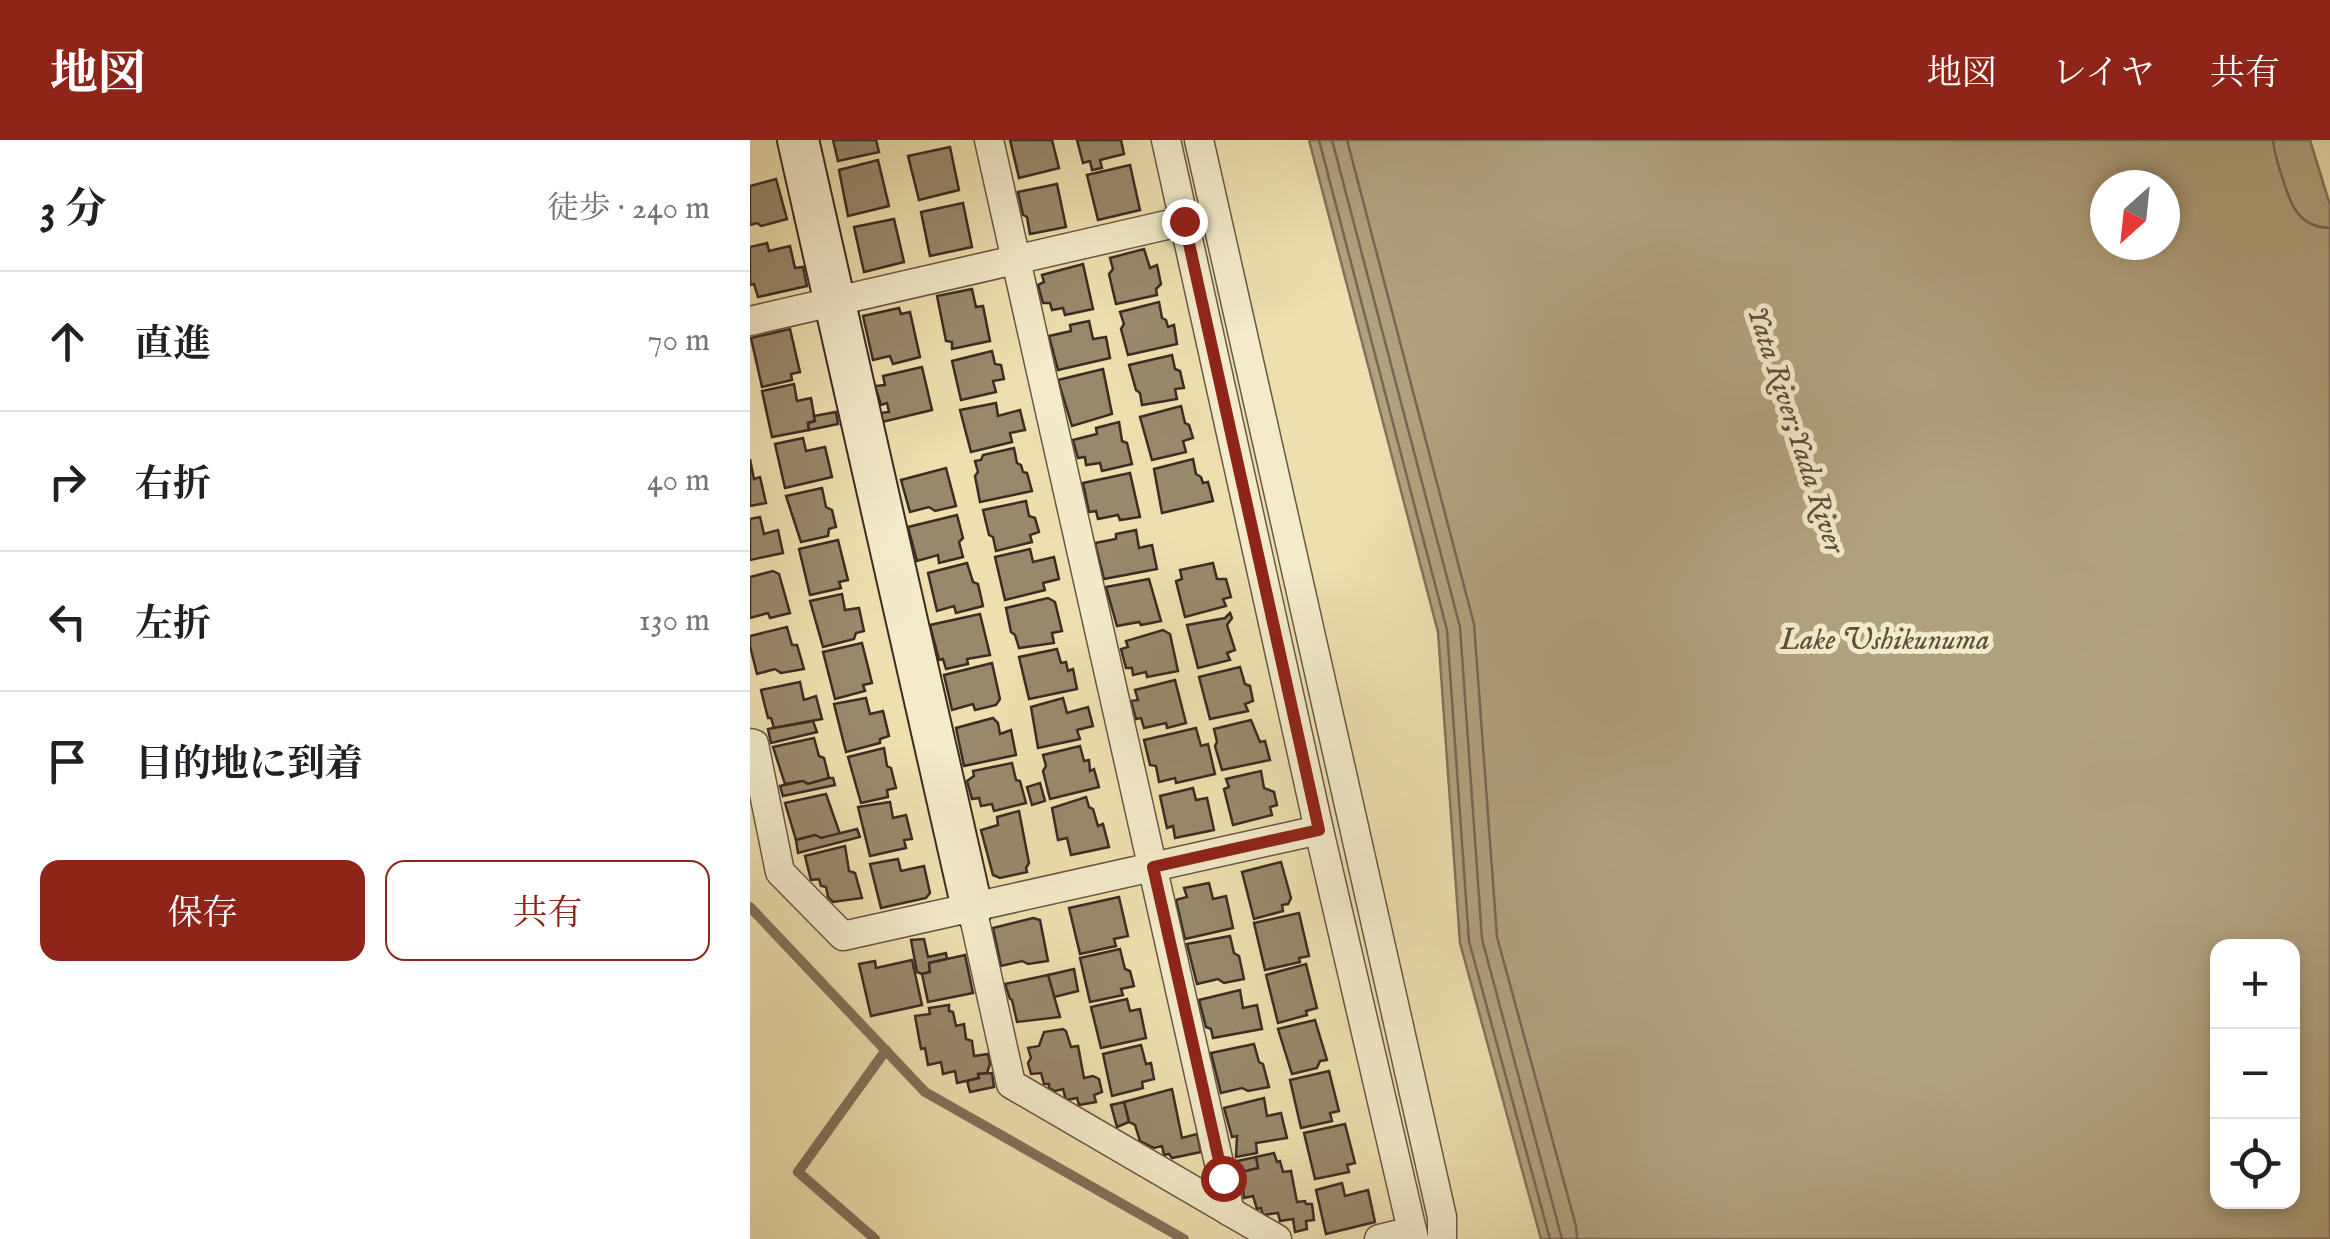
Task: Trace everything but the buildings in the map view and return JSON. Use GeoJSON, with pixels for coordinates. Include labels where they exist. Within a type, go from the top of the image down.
{"type":"FeatureCollection","features":[{"type":"Feature","properties":{"kind":"street"},"geometry":{"type":"LineString","coordinates":[[798,140],[1011,1084],[1276,1239]]}},
{"type":"Feature","properties":{"kind":"street"},"geometry":{"type":"LineString","coordinates":[[989,140],[1230,1212]]}},
{"type":"Feature","properties":{"kind":"street"},"geometry":{"type":"LineString","coordinates":[[1166,140],[1413,1235],[1379,1239]]}},
{"type":"Feature","properties":{"kind":"street"},"geometry":{"type":"LineString","coordinates":[[1199,140],[1442,1217],[1442,1239]]}},
{"type":"Feature","properties":{"kind":"street"},"geometry":{"type":"LineString","coordinates":[[750,322],[1184,221]]}},
{"type":"Feature","properties":{"kind":"street"},"geometry":{"type":"LineString","coordinates":[[751,738],[780,872],[843,936],[1319,830]]}},
{"type":"Feature","properties":{"kind":"water","name":"Lake Ushikunuma"},"geometry":{"type":"Polygon","coordinates":[[[1309,140],[2310,140],[2330,205],[2330,1239],[1541,1239],[1460,943],[1438,632],[1309,140]]]}},
{"type":"Feature","properties":{"kind":"waterway"},"geometry":{"type":"LineString","coordinates":[[750,907],[925,1092],[1184,1239]]}},
{"type":"Feature","properties":{"kind":"waterway"},"geometry":{"type":"LineString","coordinates":[[875,1239],[798,1172],[886,1050]]}},
{"type":"Feature","properties":{"kind":"route"},"geometry":{"type":"LineString","coordinates":[[1184,221],[1319,830],[1153,867],[1223,1178]]}},
{"type":"Feature","properties":{"kind":"water label","name":"Yata River;Yada River"},"geometry":{"type":"Point","coordinates":[1795,430]}}]}
